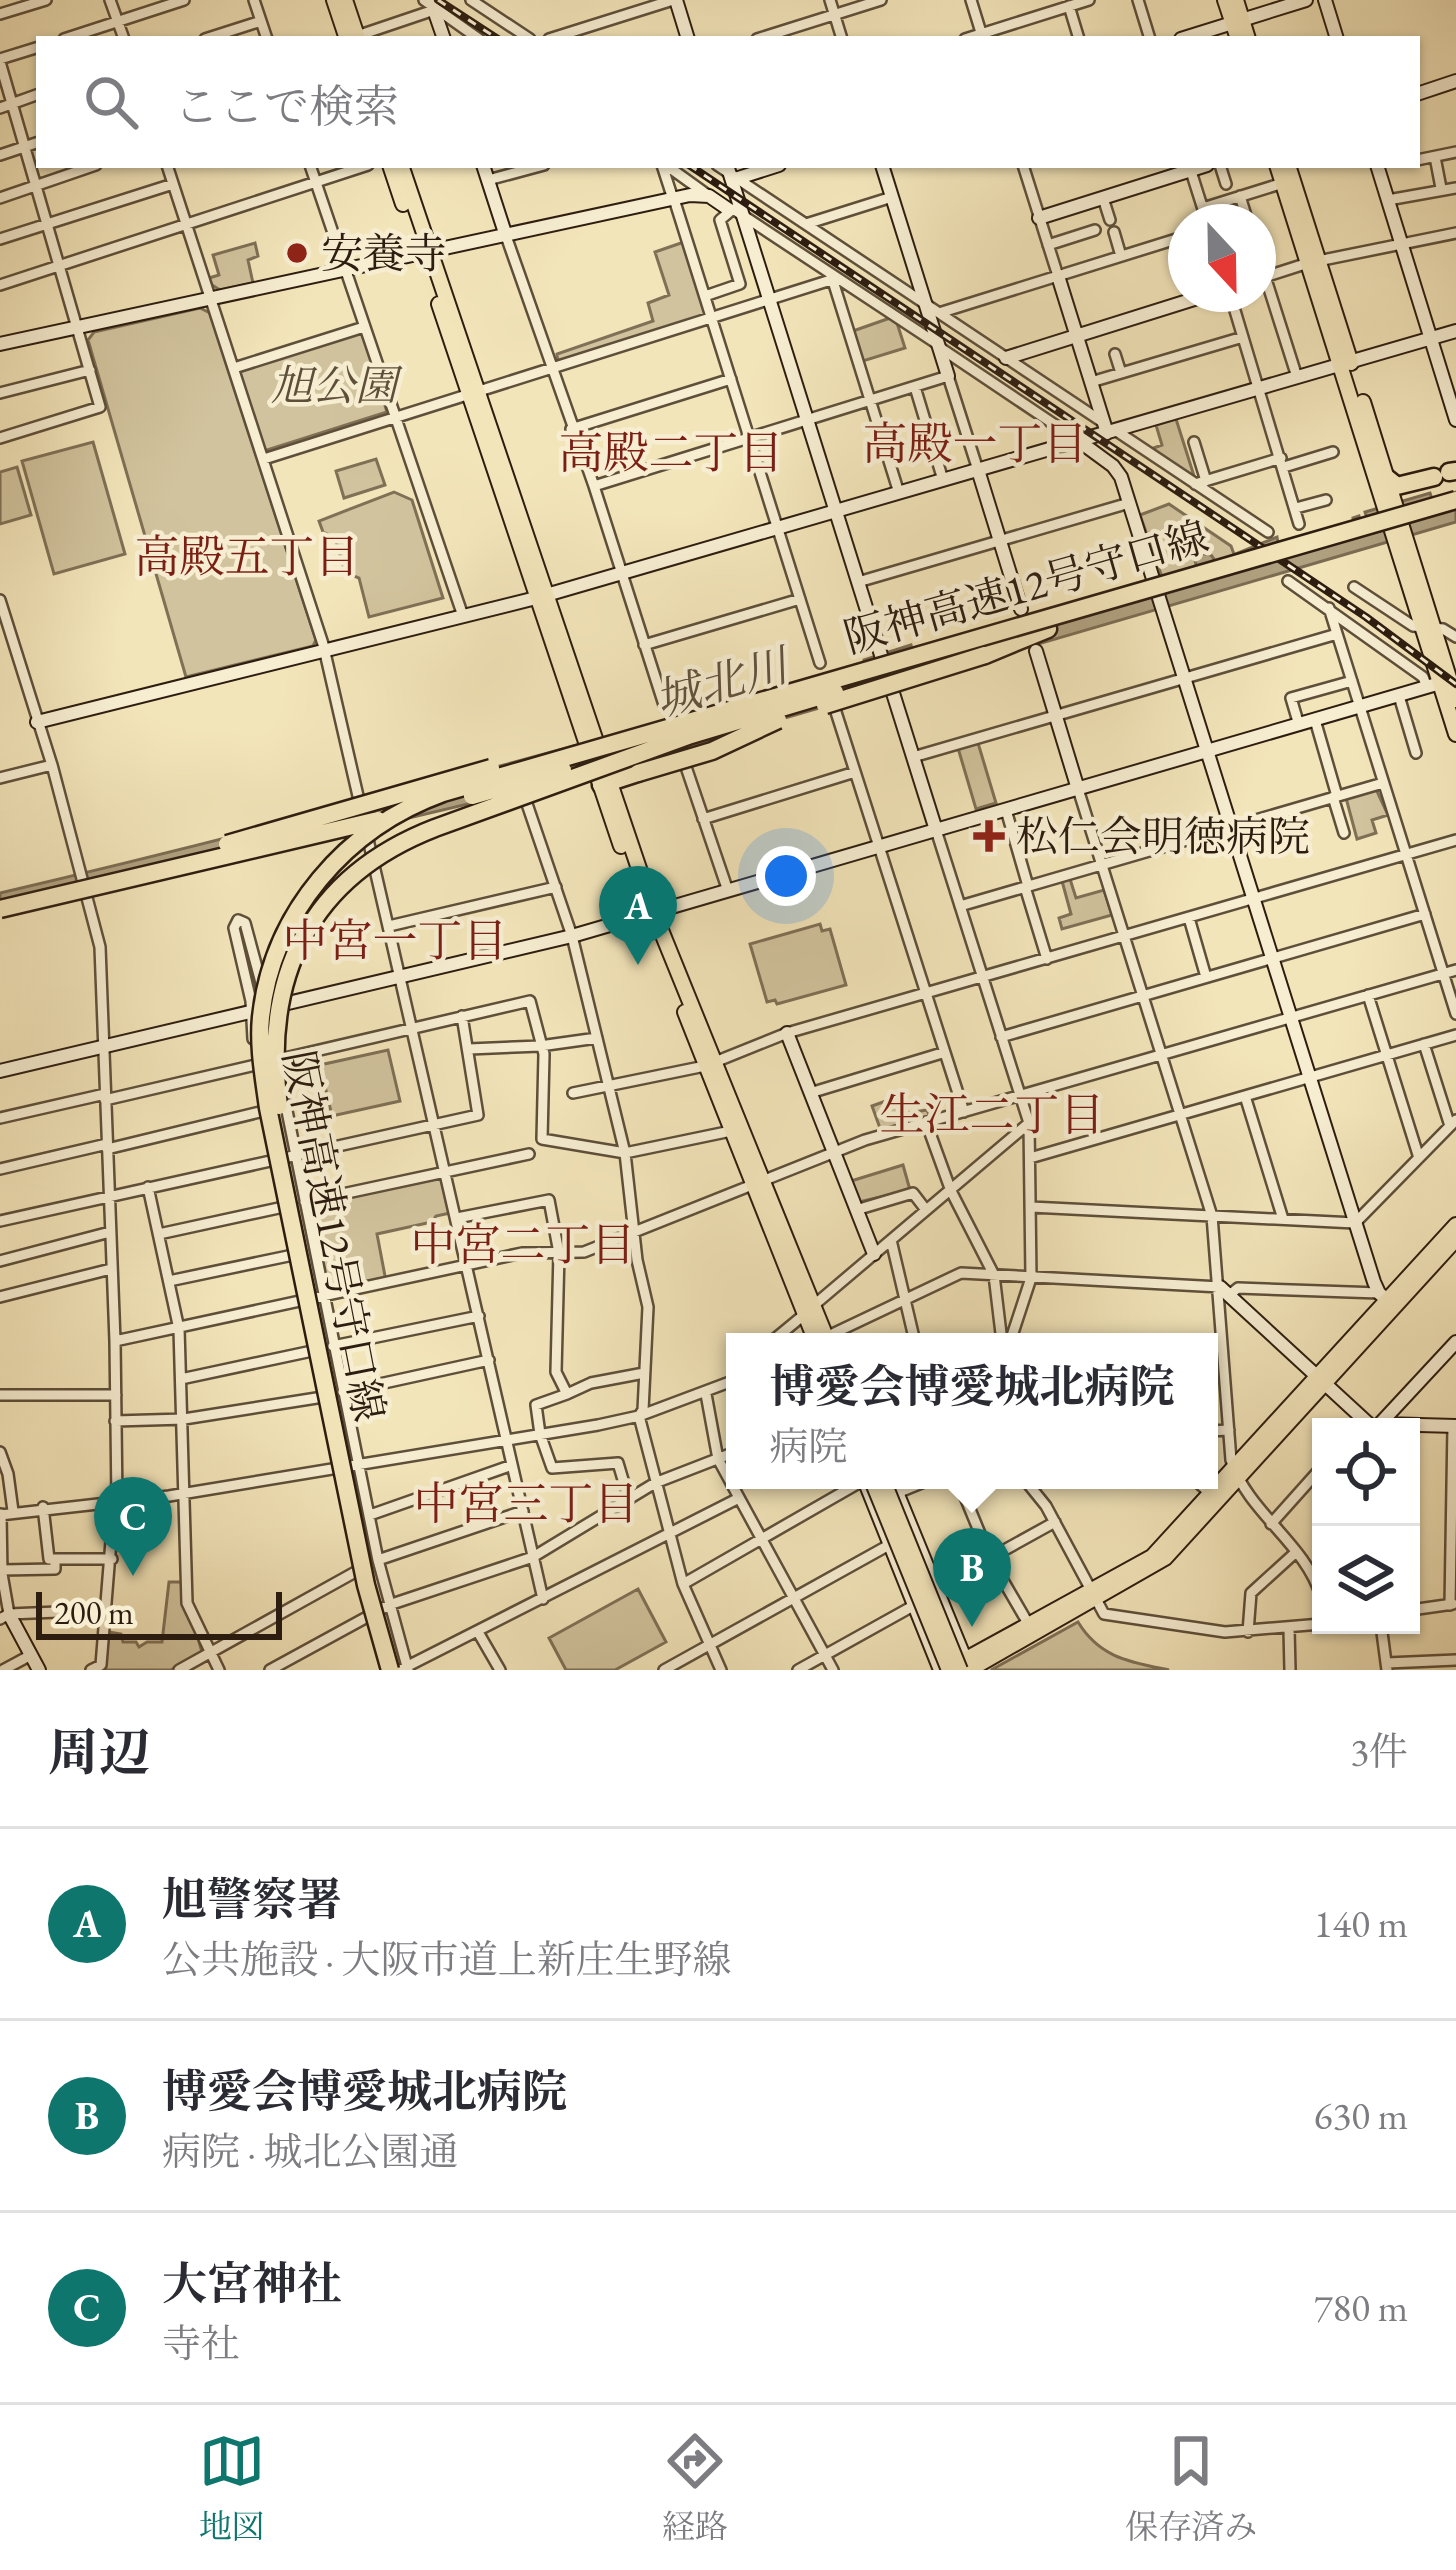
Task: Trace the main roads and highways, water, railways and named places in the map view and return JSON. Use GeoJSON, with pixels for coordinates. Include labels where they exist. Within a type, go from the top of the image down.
{"type":"FeatureCollection","features":[{"type":"Feature","properties":{"kind":"highway"},"geometry":{"type":"LineString","coordinates":[[1390,490],[1446,473]]}},
{"type":"Feature","properties":{"kind":"highway","name":"阪神高速12号守口線"},"geometry":{"type":"LineString","coordinates":[[398,1670],[366,1585],[268,1108],[261,1043],[264,997],[281,943],[304,900],[339,856],[377,825],[442,793],[1456,500]]}},
{"type":"Feature","properties":{"kind":"highway","name":"阪神高速12号守口線"},"geometry":{"type":"LineString","coordinates":[[398,1670],[279,1108],[274,1054],[286,974],[303,935],[348,878],[384,852],[435,828],[691,735],[1456,511]]}},
{"type":"Feature","properties":{"kind":"highway"},"geometry":{"type":"LineString","coordinates":[[605,781],[712,751],[789,716],[985,655],[1048,629]]}},
{"type":"Feature","properties":{"kind":"highway"},"geometry":{"type":"LineString","coordinates":[[0,909],[417,810],[691,735]]}},
{"type":"Feature","properties":{"kind":"highway"},"geometry":{"type":"LineString","coordinates":[[0,898],[236,842],[424,784],[621,741]]}},
{"type":"Feature","properties":{"kind":"main road"},"geometry":{"type":"LineString","coordinates":[[334,0],[350,36]]}},
{"type":"Feature","properties":{"kind":"main road"},"geometry":{"type":"LineString","coordinates":[[345,0],[351,36]]}},
{"type":"Feature","properties":{"kind":"main road"},"geometry":{"type":"LineString","coordinates":[[1226,0],[1246,36]]}},
{"type":"Feature","properties":{"kind":"main road"},"geometry":{"type":"LineString","coordinates":[[1236,0],[1238,36]]}},
{"type":"Feature","properties":{"kind":"main road"},"geometry":{"type":"LineString","coordinates":[[391,168],[425,253],[649,914],[817,1333]]}},
{"type":"Feature","properties":{"kind":"main road"},"geometry":{"type":"LineString","coordinates":[[402,168],[425,253]]}},
{"type":"Feature","properties":{"kind":"main road"},"geometry":{"type":"LineString","coordinates":[[1278,168],[1390,490],[1456,734]]}},
{"type":"Feature","properties":{"kind":"main road"},"geometry":{"type":"LineString","coordinates":[[1289,168],[1313,263]]}},
{"type":"Feature","properties":{"kind":"main road"},"geometry":{"type":"LineString","coordinates":[[1439,684],[1456,700]]}},
{"type":"Feature","properties":{"kind":"main road"},"geometry":{"type":"LineString","coordinates":[[710,1064],[731,1131],[757,1181]]}},
{"type":"Feature","properties":{"kind":"main road"},"geometry":{"type":"LineString","coordinates":[[1218,1487],[1323,1379],[1387,1300],[1455,1230]]}},
{"type":"Feature","properties":{"kind":"main road"},"geometry":{"type":"LineString","coordinates":[[966,1667],[1029,1625],[1165,1558],[1234,1470]]}},
{"type":"Feature","properties":{"kind":"main road"},"geometry":{"type":"LineString","coordinates":[[880,1489],[945,1670],[966,1667],[1152,1557],[1216,1489]]}},
{"type":"Feature","properties":{"kind":"main road"},"geometry":{"type":"LineString","coordinates":[[881,1489],[966,1667]]}},
{"type":"Feature","properties":{"kind":"railway"},"geometry":{"type":"LineString","coordinates":[[438,0],[493,36]]}},
{"type":"Feature","properties":{"kind":"railway"},"geometry":{"type":"LineString","coordinates":[[693,168],[1366,617],[1456,684]]}},
{"type":"Feature","properties":{"kind":"place","name":"安養寺"},"geometry":{"type":"Point","coordinates":[297,253]}},
{"type":"Feature","properties":{"kind":"place","name":"松仁会明徳病院"},"geometry":{"type":"Point","coordinates":[989,836]}},
{"type":"Feature","properties":{"kind":"place","name":"旭警察署"},"geometry":{"type":"Point","coordinates":[638,965]}},
{"type":"Feature","properties":{"kind":"place","name":"大宮神社"},"geometry":{"type":"Point","coordinates":[133,1576]}},
{"type":"Feature","properties":{"kind":"place","name":"博愛会博愛城北病院"},"geometry":{"type":"Point","coordinates":[972,1627]}},
{"type":"Feature","properties":{"kind":"district","name":"高殿一丁目"},"geometry":{"type":"Point","coordinates":[975,443]}},
{"type":"Feature","properties":{"kind":"district","name":"高殿二丁目"},"geometry":{"type":"Point","coordinates":[671,452]}},
{"type":"Feature","properties":{"kind":"district","name":"高殿五丁目"},"geometry":{"type":"Point","coordinates":[247,556]}},
{"type":"Feature","properties":{"kind":"district","name":"中宮一丁目"},"geometry":{"type":"Point","coordinates":[395,940]}},
{"type":"Feature","properties":{"kind":"district","name":"生江二丁目"},"geometry":{"type":"Point","coordinates":[992,1114]}},
{"type":"Feature","properties":{"kind":"district","name":"中宮二丁目"},"geometry":{"type":"Point","coordinates":[523,1244]}},
{"type":"Feature","properties":{"kind":"district","name":"中宮三丁目"},"geometry":{"type":"Point","coordinates":[526,1503]}},
{"type":"Feature","properties":{"kind":"park label","name":"旭公園"},"geometry":{"type":"Point","coordinates":[334,385]}},
{"type":"Feature","properties":{"kind":"water label","name":"城北川"},"geometry":{"type":"Point","coordinates":[721,682]}}]}
